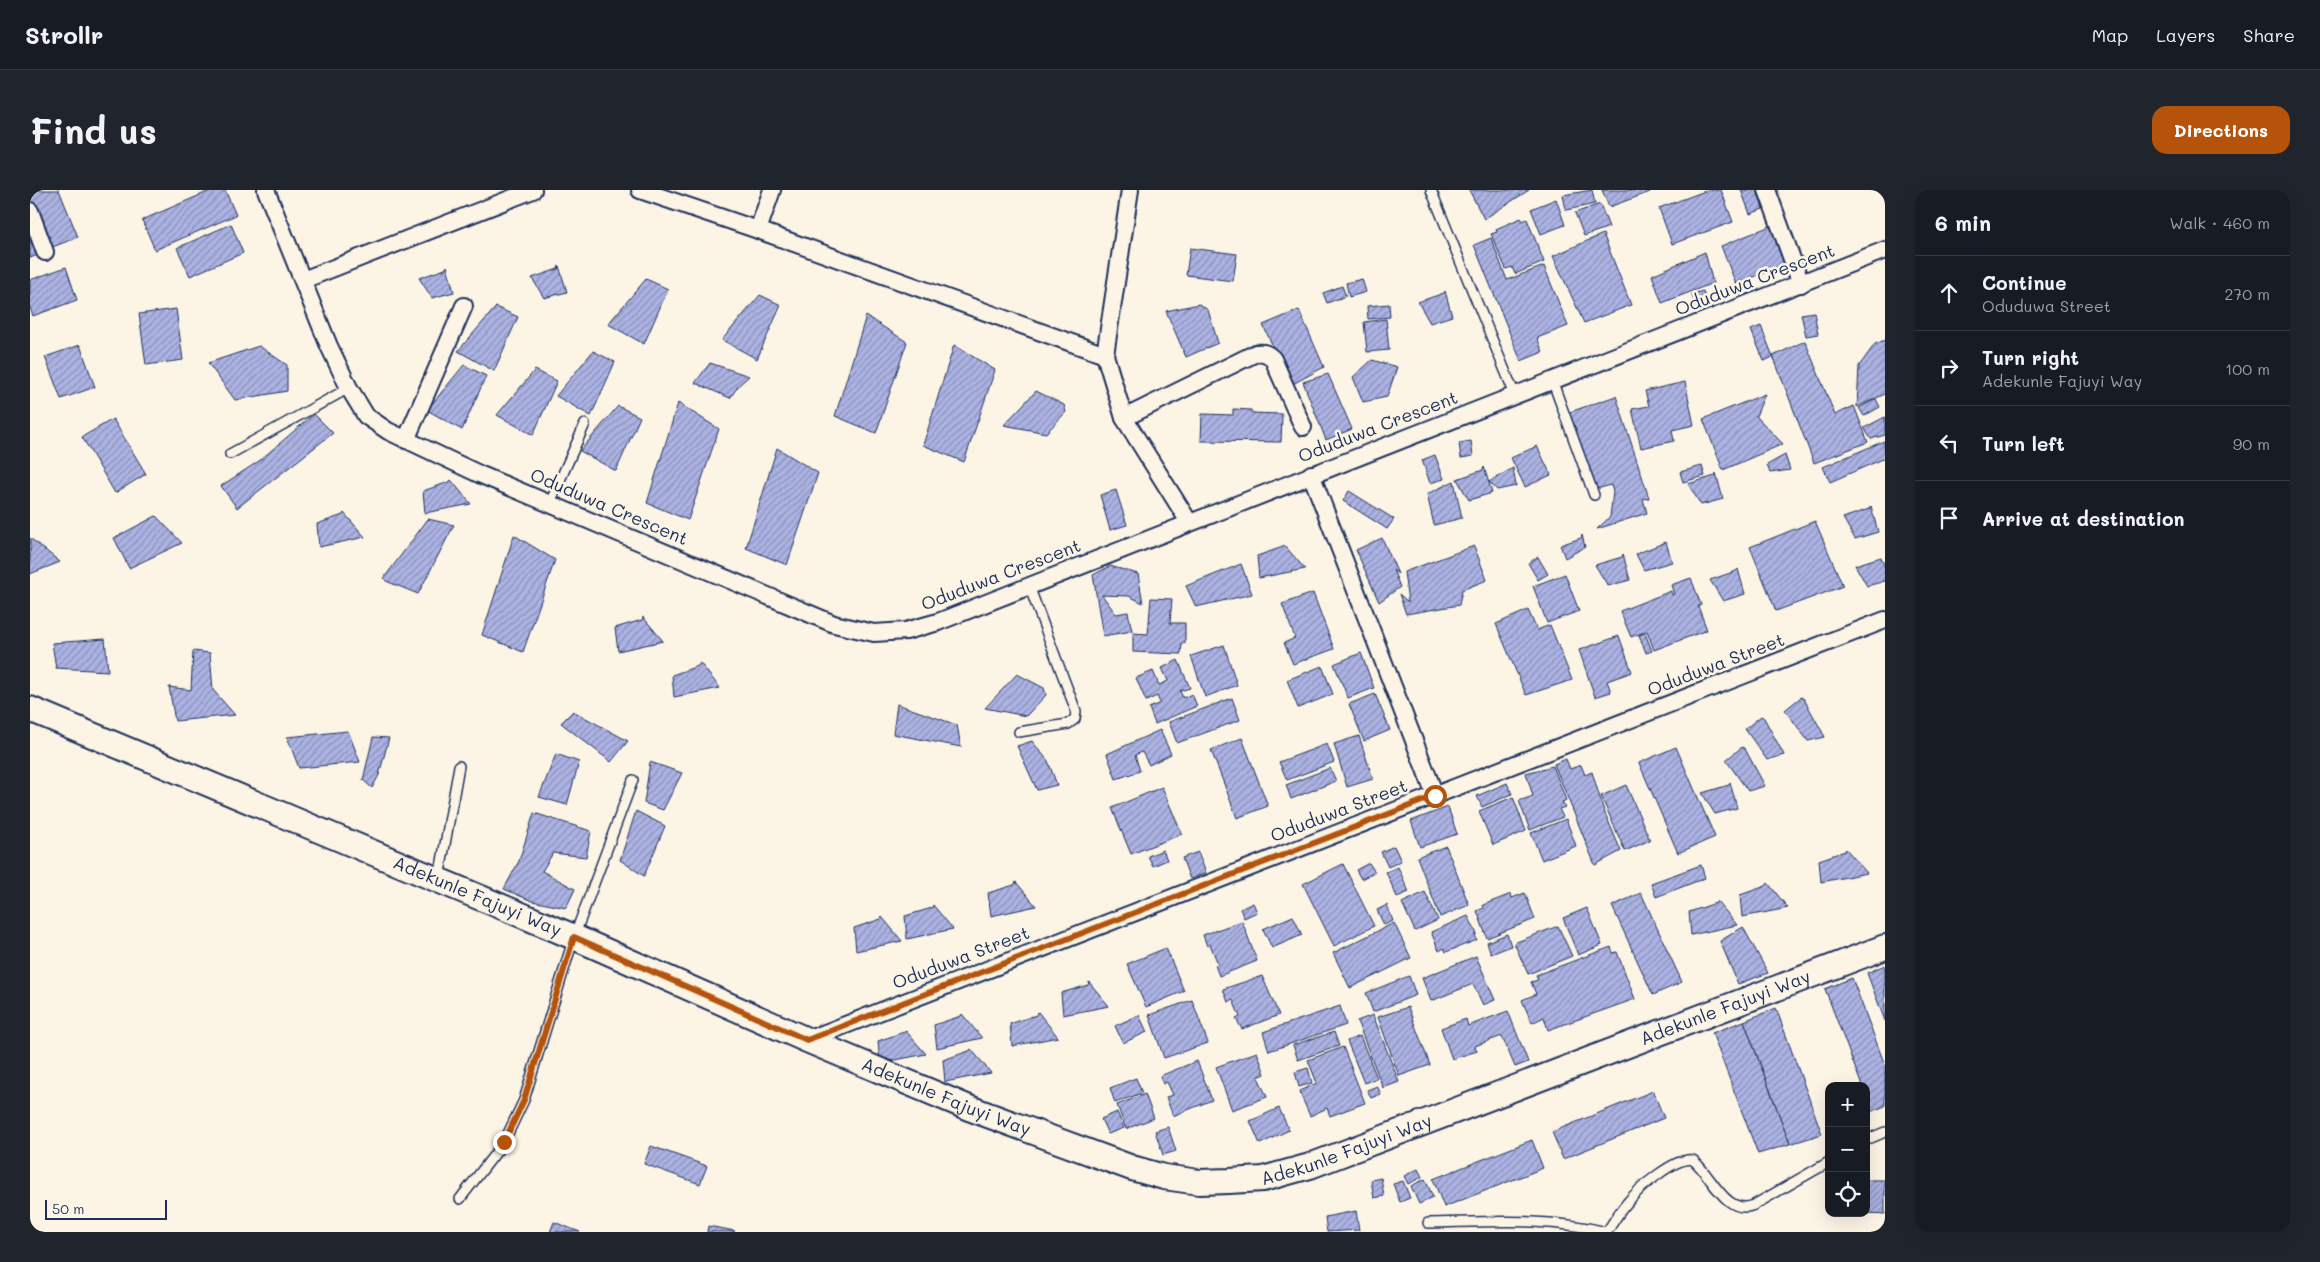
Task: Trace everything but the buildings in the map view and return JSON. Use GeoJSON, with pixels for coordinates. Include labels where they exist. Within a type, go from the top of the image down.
{"type":"FeatureCollection","features":[{"type":"Feature","properties":{"kind":"street","name":"Oduduwa Crescent"},"geometry":{"type":"LineString","coordinates":[[266,190],[349,388],[366,416],[406,440],[549,505],[834,624],[874,633],[906,631],[938,622],[1885,250]]}},
{"type":"Feature","properties":{"kind":"street"},"geometry":{"type":"LineString","coordinates":[[303,280],[533,190]]}},
{"type":"Feature","properties":{"kind":"street"},"geometry":{"type":"LineString","coordinates":[[640,190],[758,230],[1105,355]]}},
{"type":"Feature","properties":{"kind":"street"},"geometry":{"type":"LineString","coordinates":[[758,230],[772,190]]}},
{"type":"Feature","properties":{"kind":"street"},"geometry":{"type":"LineString","coordinates":[[1130,190],[1105,355],[1124,418],[1189,522]]}},
{"type":"Feature","properties":{"kind":"street"},"geometry":{"type":"LineString","coordinates":[[1767,190],[1801,284]]}},
{"type":"Feature","properties":{"kind":"street"},"geometry":{"type":"LineString","coordinates":[[30,211],[44,252]]}},
{"type":"Feature","properties":{"kind":"street"},"geometry":{"type":"LineString","coordinates":[[406,440],[464,306]]}},
{"type":"Feature","properties":{"kind":"street"},"geometry":{"type":"LineString","coordinates":[[1124,418],[1256,353],[1262,352],[1268,354],[1273,359],[1304,427]]}},
{"type":"Feature","properties":{"kind":"street"},"geometry":{"type":"LineString","coordinates":[[1311,474],[1435,796]]}},
{"type":"Feature","properties":{"kind":"street","name":"Oduduwa Street"},"geometry":{"type":"LineString","coordinates":[[807,1040],[1885,620]]}},
{"type":"Feature","properties":{"kind":"street","name":"Adekunle Fajuyi Way"},"geometry":{"type":"LineString","coordinates":[[30,709],[574,937],[807,1040],[969,1108],[1132,1168],[1164,1177],[1199,1182],[1263,1179],[1310,1166],[1885,948]]}},
{"type":"Feature","properties":{"kind":"lane"},"geometry":{"type":"LineString","coordinates":[[1431,190],[1514,395]]}},
{"type":"Feature","properties":{"kind":"lane"},"geometry":{"type":"LineString","coordinates":[[1552,380],[1594,495]]}},
{"type":"Feature","properties":{"kind":"lane"},"geometry":{"type":"LineString","coordinates":[[230,454],[349,388]]}},
{"type":"Feature","properties":{"kind":"lane"},"geometry":{"type":"LineString","coordinates":[[549,505],[584,424]]}},
{"type":"Feature","properties":{"kind":"lane"},"geometry":{"type":"LineString","coordinates":[[1019,732],[1068,724],[1075,719],[1076,711],[1029,586]]}},
{"type":"Feature","properties":{"kind":"lane"},"geometry":{"type":"LineString","coordinates":[[438,881],[459,766]]}},
{"type":"Feature","properties":{"kind":"lane"},"geometry":{"type":"LineString","coordinates":[[460,1199],[504,1142],[524,1100],[574,937],[633,780]]}},
{"type":"Feature","properties":{"kind":"lane"},"geometry":{"type":"LineString","coordinates":[[1870,1138],[1885,1132]]}},
{"type":"Feature","properties":{"kind":"lane"},"geometry":{"type":"LineString","coordinates":[[1428,1223],[1536,1221],[1569,1224],[1607,1232],[1628,1202],[1669,1166],[1682,1161],[1693,1160],[1702,1167],[1728,1201],[1742,1208],[1754,1205],[1825,1164]]}},
{"type":"Feature","properties":{"kind":"route"},"geometry":{"type":"LineString","coordinates":[[504,1142],[524,1100],[574,937],[807,1040],[1435,796]]}}]}
